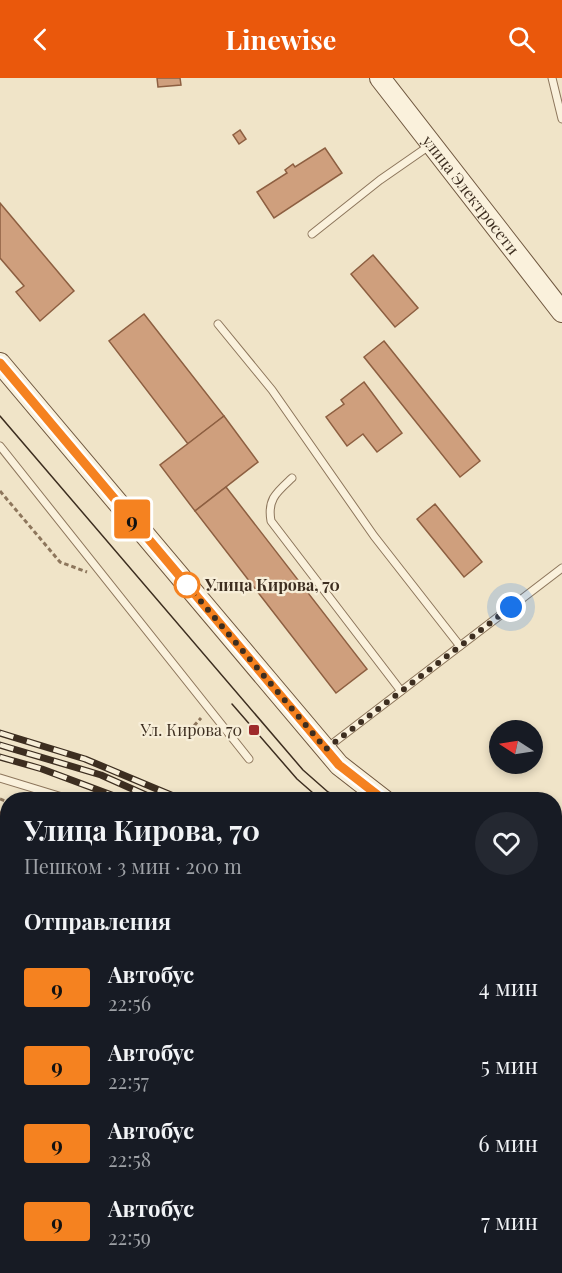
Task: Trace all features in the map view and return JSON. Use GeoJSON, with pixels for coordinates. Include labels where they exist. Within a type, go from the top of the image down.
{"type":"FeatureCollection","features":[{"type":"Feature","properties":{"kind":"main road","name":"улица Электросети"},"geometry":{"type":"LineString","coordinates":[[380,78],[562,312]]}},
{"type":"Feature","properties":{"kind":"main road"},"geometry":{"type":"LineString","coordinates":[[0,363],[326,749],[353,778],[373,792]]}},
{"type":"Feature","properties":{"kind":"lane"},"geometry":{"type":"LineString","coordinates":[[551,79],[562,86]]}},
{"type":"Feature","properties":{"kind":"lane"},"geometry":{"type":"LineString","coordinates":[[551,79],[562,119]]}},
{"type":"Feature","properties":{"kind":"lane"},"geometry":{"type":"LineString","coordinates":[[312,234],[380,180],[432,145]]}},
{"type":"Feature","properties":{"kind":"lane"},"geometry":{"type":"LineString","coordinates":[[218,324],[272,390],[374,536],[460,646]]}},
{"type":"Feature","properties":{"kind":"lane"},"geometry":{"type":"LineString","coordinates":[[0,446],[249,759]]}},
{"type":"Feature","properties":{"kind":"lane"},"geometry":{"type":"LineString","coordinates":[[292,478],[272,496],[269,509],[271,521],[401,691]]}},
{"type":"Feature","properties":{"kind":"lane"},"geometry":{"type":"LineString","coordinates":[[326,749],[562,568]]}},
{"type":"Feature","properties":{"kind":"lane"},"geometry":{"type":"LineString","coordinates":[[0,778],[46,792]]}},
{"type":"Feature","properties":{"kind":"path"},"geometry":{"type":"LineString","coordinates":[[0,491],[60,562],[95,575]]}},
{"type":"Feature","properties":{"kind":"path"},"geometry":{"type":"LineString","coordinates":[[184,737],[202,719],[195,710]]}},
{"type":"Feature","properties":{"kind":"building"},"geometry":{"type":"Polygon","coordinates":[[[157,78],[180,78],[181,85],[158,87],[157,78]]]}},
{"type":"Feature","properties":{"kind":"building"},"geometry":{"type":"Polygon","coordinates":[[[240,130],[246,139],[239,144],[233,135],[240,130]]]}},
{"type":"Feature","properties":{"kind":"building"},"geometry":{"type":"Polygon","coordinates":[[[325,148],[342,173],[274,218],[257,192],[287,173],[285,170],[293,164],[295,167],[325,148]]]}},
{"type":"Feature","properties":{"kind":"building"},"geometry":{"type":"Polygon","coordinates":[[[0,203],[74,291],[40,321],[16,292],[24,286],[0,258],[0,203]]]}},
{"type":"Feature","properties":{"kind":"building"},"geometry":{"type":"Polygon","coordinates":[[[373,255],[418,308],[395,327],[351,274],[373,255]]]}},
{"type":"Feature","properties":{"kind":"building"},"geometry":{"type":"Polygon","coordinates":[[[144,314],[224,416],[188,444],[109,341],[144,314]]]}},
{"type":"Feature","properties":{"kind":"building"},"geometry":{"type":"Polygon","coordinates":[[[384,341],[480,461],[460,477],[364,357],[384,341]]]}},
{"type":"Feature","properties":{"kind":"building"},"geometry":{"type":"Polygon","coordinates":[[[364,382],[402,433],[377,452],[363,434],[347,446],[326,417],[344,404],[341,400],[364,382]]]}},
{"type":"Feature","properties":{"kind":"building"},"geometry":{"type":"Polygon","coordinates":[[[224,416],[258,462],[195,511],[160,465],[224,416]]]}},
{"type":"Feature","properties":{"kind":"building"},"geometry":{"type":"Polygon","coordinates":[[[226,487],[367,669],[336,693],[195,511],[226,487]]]}},
{"type":"Feature","properties":{"kind":"building"},"geometry":{"type":"Polygon","coordinates":[[[435,504],[482,562],[464,577],[417,519],[435,504]]]}},
{"type":"Feature","properties":{"kind":"tram line"},"geometry":{"type":"LineString","coordinates":[[0,416],[303,770],[328,792]]}},
{"type":"Feature","properties":{"kind":"tram line"},"geometry":{"type":"LineString","coordinates":[[232,704],[297,779],[312,792]]}},
{"type":"Feature","properties":{"kind":"railway"},"geometry":{"type":"LineString","coordinates":[[0,733],[85,759],[164,792]]}},
{"type":"Feature","properties":{"kind":"railway"},"geometry":{"type":"LineString","coordinates":[[0,745],[101,775],[139,792]]}},
{"type":"Feature","properties":{"kind":"railway"},"geometry":{"type":"LineString","coordinates":[[0,757],[42,769],[104,792]]}},
{"type":"Feature","properties":{"kind":"bus line","name":"9"},"geometry":{"type":"LineString","coordinates":[[0,363],[339,765],[372,792]]}},
{"type":"Feature","properties":{"kind":"place","name":"Улица Кирова, 70"},"geometry":{"type":"Point","coordinates":[187,585]}},
{"type":"Feature","properties":{"kind":"place","name":"Ул. Кирова 70"},"geometry":{"type":"Point","coordinates":[254,730]}},
{"type":"Feature","properties":{"kind":"route"},"geometry":{"type":"LineString","coordinates":[[187,585],[326,749],[511,607]]}}]}
